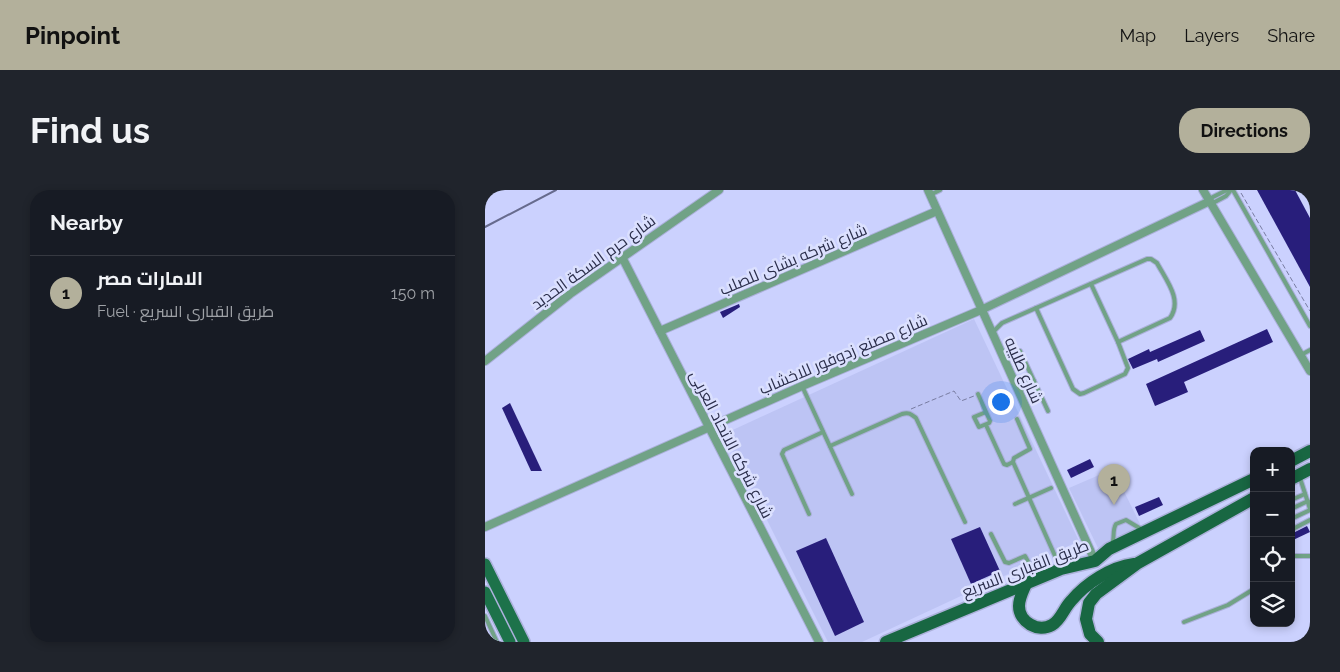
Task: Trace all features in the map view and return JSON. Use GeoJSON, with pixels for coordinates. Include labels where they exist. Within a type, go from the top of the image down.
{"type":"FeatureCollection","features":[{"type":"Feature","properties":{"kind":"highway"},"geometry":{"type":"LineString","coordinates":[[1295,459],[1310,452]]}},
{"type":"Feature","properties":{"kind":"highway","name":"طريق القبارى السريع"},"geometry":{"type":"LineString","coordinates":[[886,642],[1061,569],[1095,561],[1109,549],[1250,481]]}},
{"type":"Feature","properties":{"kind":"highway"},"geometry":{"type":"LineString","coordinates":[[1098,642],[1090,634],[1086,625],[1089,603],[1096,594],[1138,563],[1250,502]]}},
{"type":"Feature","properties":{"kind":"highway"},"geometry":{"type":"LineString","coordinates":[[1032,581],[1019,603],[1022,617],[1032,626],[1046,627],[1058,620],[1077,594],[1100,577],[1119,568],[1138,563]]}},
{"type":"Feature","properties":{"kind":"main road"},"geometry":{"type":"LineString","coordinates":[[485,564],[524,642]]}},
{"type":"Feature","properties":{"kind":"main road"},"geometry":{"type":"LineString","coordinates":[[485,592],[510,642]]}},
{"type":"Feature","properties":{"kind":"street","name":"شارع حرم السكة الحديد"},"geometry":{"type":"LineString","coordinates":[[485,361],[555,305],[719,190]]}},
{"type":"Feature","properties":{"kind":"street"},"geometry":{"type":"LineString","coordinates":[[1203,190],[1310,371]]}},
{"type":"Feature","properties":{"kind":"street","name":"شارع طليبه"},"geometry":{"type":"LineString","coordinates":[[929,192],[1095,561]]}},
{"type":"Feature","properties":{"kind":"street","name":"شارع مصنع زدوفور للاخشاب"},"geometry":{"type":"LineString","coordinates":[[485,527],[802,386],[981,310],[1210,202]]}},
{"type":"Feature","properties":{"kind":"street","name":"شارع شركه بشاى للصلب"},"geometry":{"type":"LineString","coordinates":[[660,331],[937,211]]}},
{"type":"Feature","properties":{"kind":"street","name":"شارع شركه الاتحاد العربى"},"geometry":{"type":"LineString","coordinates":[[622,257],[819,642]]}},
{"type":"Feature","properties":{"kind":"lane"},"geometry":{"type":"LineString","coordinates":[[929,192],[940,190]]}},
{"type":"Feature","properties":{"kind":"lane"},"geometry":{"type":"LineString","coordinates":[[1210,202],[1227,190]]}},
{"type":"Feature","properties":{"kind":"lane"},"geometry":{"type":"LineString","coordinates":[[1210,202],[1226,196],[1232,190],[1310,326]]}},
{"type":"Feature","properties":{"kind":"lane"},"geometry":{"type":"LineString","coordinates":[[992,333],[1002,323],[1147,259],[1151,259],[1157,263],[1175,299],[1176,306],[1171,318],[1118,342]]}},
{"type":"Feature","properties":{"kind":"lane"},"geometry":{"type":"LineString","coordinates":[[1036,308],[1073,390],[1084,393],[1125,374],[1128,365],[1091,284]]}},
{"type":"Feature","properties":{"kind":"lane"},"geometry":{"type":"LineString","coordinates":[[1301,355],[1310,350]]}},
{"type":"Feature","properties":{"kind":"lane"},"geometry":{"type":"LineString","coordinates":[[1020,351],[1048,411]]}},
{"type":"Feature","properties":{"kind":"lane"},"geometry":{"type":"LineString","coordinates":[[1019,393],[1034,381]]}},
{"type":"Feature","properties":{"kind":"lane"},"geometry":{"type":"LineString","coordinates":[[802,386],[852,494]]}},
{"type":"Feature","properties":{"kind":"lane"},"geometry":{"type":"LineString","coordinates":[[978,394],[986,412],[990,421],[986,425],[979,427],[974,419],[975,416],[986,412]]}},
{"type":"Feature","properties":{"kind":"lane"},"geometry":{"type":"LineString","coordinates":[[830,446],[907,413],[911,414],[916,418],[965,522]]}},
{"type":"Feature","properties":{"kind":"lane"},"geometry":{"type":"LineString","coordinates":[[1017,419],[1030,449],[1013,458],[1013,462],[1061,569]]}},
{"type":"Feature","properties":{"kind":"lane"},"geometry":{"type":"LineString","coordinates":[[986,425],[1004,464],[1007,465],[1013,462]]}},
{"type":"Feature","properties":{"kind":"lane"},"geometry":{"type":"LineString","coordinates":[[809,514],[782,454],[784,450],[823,432]]}},
{"type":"Feature","properties":{"kind":"lane"},"geometry":{"type":"LineString","coordinates":[[1295,517],[1310,510],[1300,474]]}},
{"type":"Feature","properties":{"kind":"lane"},"geometry":{"type":"LineString","coordinates":[[1015,504],[1051,488]]}},
{"type":"Feature","properties":{"kind":"lane"},"geometry":{"type":"LineString","coordinates":[[1295,498],[1305,494]]}},
{"type":"Feature","properties":{"kind":"lane"},"geometry":{"type":"LineString","coordinates":[[1295,507],[1307,501]]}},
{"type":"Feature","properties":{"kind":"lane"},"geometry":{"type":"LineString","coordinates":[[1295,528],[1310,520]]}},
{"type":"Feature","properties":{"kind":"lane"},"geometry":{"type":"LineString","coordinates":[[1109,549],[1114,541],[1114,526],[1121,521],[1128,521],[1137,528],[1148,530]]}},
{"type":"Feature","properties":{"kind":"lane"},"geometry":{"type":"LineString","coordinates":[[991,534],[1005,562],[1009,563],[1024,556],[1026,557],[1032,581]]}},
{"type":"Feature","properties":{"kind":"lane"},"geometry":{"type":"LineString","coordinates":[[1295,556],[1310,556]]}},
{"type":"Feature","properties":{"kind":"lane"},"geometry":{"type":"LineString","coordinates":[[1184,622],[1222,607],[1250,591]]}},
{"type":"Feature","properties":{"kind":"lane"},"geometry":{"type":"LineString","coordinates":[[485,616],[497,642]]}},
{"type":"Feature","properties":{"kind":"path"},"geometry":{"type":"LineString","coordinates":[[1240,190],[1310,311]]}},
{"type":"Feature","properties":{"kind":"path"},"geometry":{"type":"LineString","coordinates":[[907,413],[920,404],[951,392],[956,392],[962,402],[978,394]]}},
{"type":"Feature","properties":{"kind":"shaded area"},"geometry":{"type":"Polygon","coordinates":[[[974,319],[1079,541],[862,642],[828,642],[724,434],[974,319]]]}},
{"type":"Feature","properties":{"kind":"shaded area"},"geometry":{"type":"Polygon","coordinates":[[[1113,469],[1142,528],[1098,548],[1069,488],[1113,469]]]}},
{"type":"Feature","properties":{"kind":"building"},"geometry":{"type":"Polygon","coordinates":[[[1257,190],[1295,190],[1310,218],[1310,287],[1257,190]]]}},
{"type":"Feature","properties":{"kind":"building"},"geometry":{"type":"Polygon","coordinates":[[[739,304],[740,307],[723,318],[720,312],[739,304]]]}},
{"type":"Feature","properties":{"kind":"building"},"geometry":{"type":"Polygon","coordinates":[[[1267,329],[1273,342],[1184,382],[1188,392],[1155,406],[1146,384],[1267,329]]]}},
{"type":"Feature","properties":{"kind":"building"},"geometry":{"type":"Polygon","coordinates":[[[1200,330],[1205,341],[1158,362],[1157,359],[1133,369],[1128,359],[1149,349],[1150,352],[1200,330]]]}},
{"type":"Feature","properties":{"kind":"building"},"geometry":{"type":"Polygon","coordinates":[[[510,403],[542,471],[531,471],[502,408],[510,403]]]}},
{"type":"Feature","properties":{"kind":"building"},"geometry":{"type":"Polygon","coordinates":[[[1090,459],[1094,467],[1071,478],[1067,470],[1090,459]]]}},
{"type":"Feature","properties":{"kind":"building"},"geometry":{"type":"Polygon","coordinates":[[[1159,497],[1163,505],[1139,516],[1135,507],[1159,497]]]}},
{"type":"Feature","properties":{"kind":"building"},"geometry":{"type":"Polygon","coordinates":[[[1307,526],[1310,532],[1295,539],[1295,532],[1307,526]]]}},
{"type":"Feature","properties":{"kind":"building"},"geometry":{"type":"Polygon","coordinates":[[[980,527],[1000,571],[971,584],[951,539],[980,527]]]}},
{"type":"Feature","properties":{"kind":"building"},"geometry":{"type":"Polygon","coordinates":[[[826,538],[864,622],[835,636],[796,551],[826,538]]]}},
{"type":"Feature","properties":{"kind":"railway"},"geometry":{"type":"LineString","coordinates":[[485,227],[556,190]]}},
{"type":"Feature","properties":{"kind":"place","name":"الامارات مصر"},"geometry":{"type":"Point","coordinates":[1114,505]}}]}
